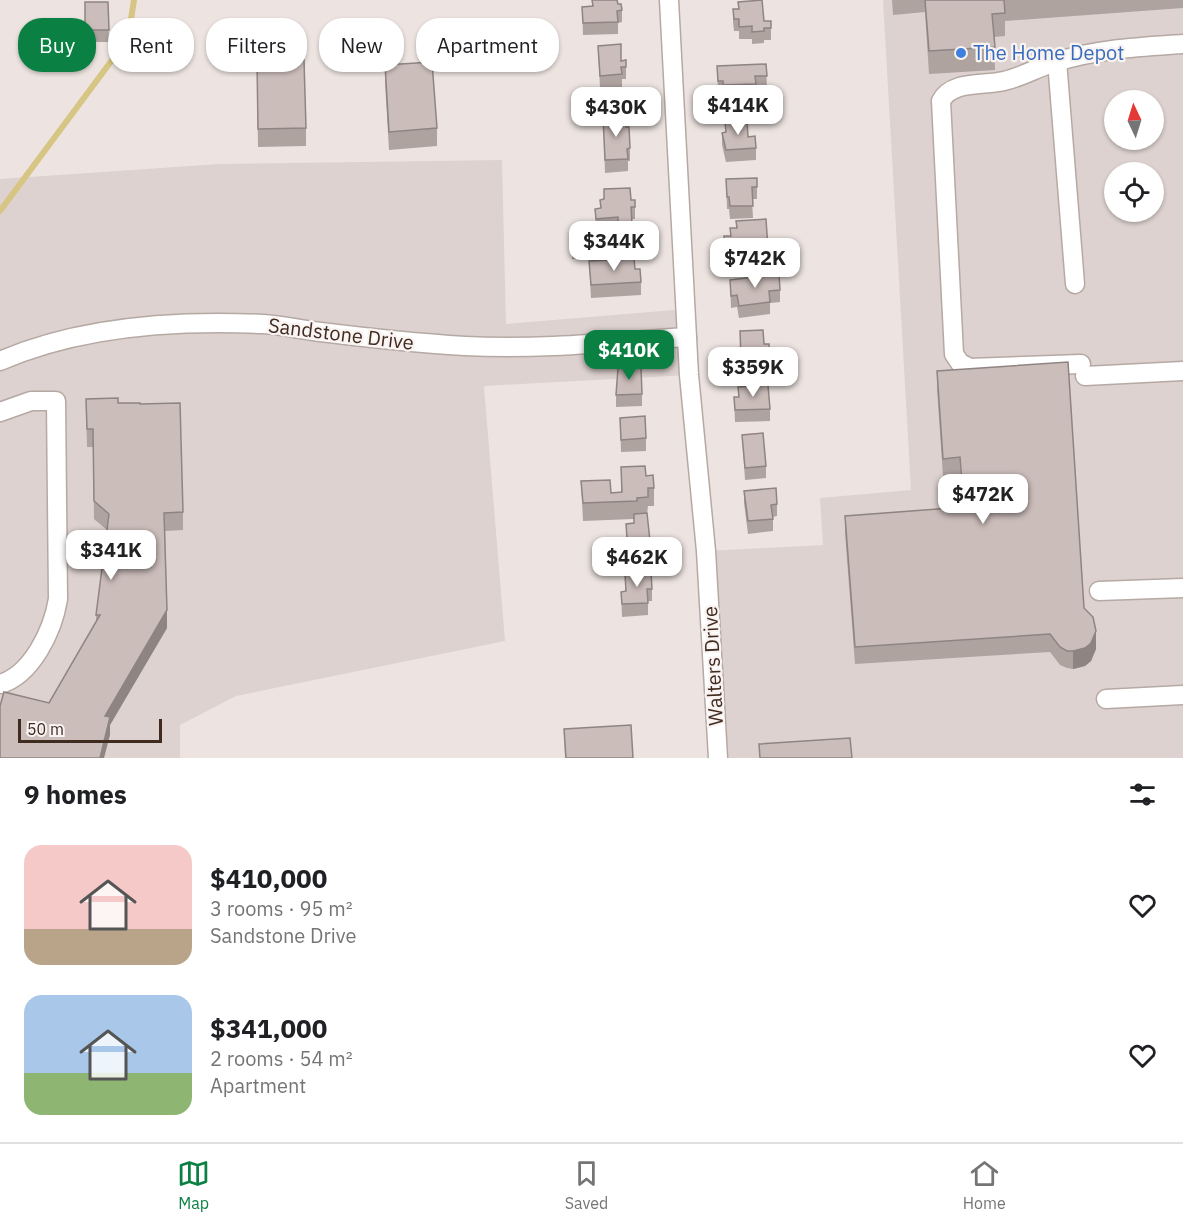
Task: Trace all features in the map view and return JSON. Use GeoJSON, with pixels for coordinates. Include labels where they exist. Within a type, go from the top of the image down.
{"type":"FeatureCollection","features":[{"type":"Feature","properties":{"kind":"street","name":"Walters Drive"},"geometry":{"type":"LineString","coordinates":[[669,0],[687,337],[708,573],[718,758]]}},
{"type":"Feature","properties":{"kind":"street"},"geometry":{"type":"LineString","coordinates":[[1183,44],[1112,51],[1058,61],[1004,81],[958,87],[945,93],[941,100],[954,354],[960,363],[970,368],[1183,372]]}},
{"type":"Feature","properties":{"kind":"street"},"geometry":{"type":"LineString","coordinates":[[1058,61],[1075,284]]}},
{"type":"Feature","properties":{"kind":"street","name":"Sandstone Drive"},"geometry":{"type":"LineString","coordinates":[[0,361],[26,350],[94,334],[151,326],[210,323],[265,324],[411,342],[520,348],[687,337]]}},
{"type":"Feature","properties":{"kind":"street"},"geometry":{"type":"LineString","coordinates":[[0,412],[31,402],[56,401],[58,599],[53,625],[26,669],[12,681],[0,684]]}},
{"type":"Feature","properties":{"kind":"street"},"geometry":{"type":"LineString","coordinates":[[1099,591],[1183,588]]}},
{"type":"Feature","properties":{"kind":"street"},"geometry":{"type":"LineString","coordinates":[[1106,699],[1183,694]]}},
{"type":"Feature","properties":{"kind":"shaded area"},"geometry":{"type":"Polygon","coordinates":[[[883,0],[1183,0],[1183,758],[718,758],[706,551],[823,545],[820,498],[911,490],[883,0]]]}},
{"type":"Feature","properties":{"kind":"shaded area"},"geometry":{"type":"Polygon","coordinates":[[[502,160],[506,324],[686,309],[689,375],[484,386],[505,641],[236,696],[180,725],[180,758],[0,758],[0,179],[219,164],[502,160]]]}},
{"type":"Feature","properties":{"kind":"building"},"geometry":{"type":"Polygon","coordinates":[[[592,0],[617,0],[622,10],[617,11],[618,22],[583,23],[582,7],[593,6],[592,0]]]}},
{"type":"Feature","properties":{"kind":"building"},"geometry":{"type":"Polygon","coordinates":[[[762,0],[764,21],[771,21],[771,28],[752,32],[752,26],[739,27],[739,19],[734,19],[733,9],[739,9],[738,2],[762,0]]]}},
{"type":"Feature","properties":{"kind":"building"},"geometry":{"type":"Polygon","coordinates":[[[925,0],[1004,0],[1005,13],[992,14],[995,47],[929,51],[925,0]]]}},
{"type":"Feature","properties":{"kind":"building"},"geometry":{"type":"Polygon","coordinates":[[[85,2],[108,2],[108,30],[96,30],[96,18],[85,18],[85,2]]]}},
{"type":"Feature","properties":{"kind":"building"},"geometry":{"type":"Polygon","coordinates":[[[621,44],[621,61],[626,60],[626,67],[621,67],[622,74],[600,76],[598,46],[621,44]]]}},
{"type":"Feature","properties":{"kind":"building"},"geometry":{"type":"Polygon","coordinates":[[[416,63],[416,72],[433,72],[437,128],[389,132],[385,72],[404,72],[404,64],[416,63]]]}},
{"type":"Feature","properties":{"kind":"building"},"geometry":{"type":"Polygon","coordinates":[[[766,64],[767,76],[755,76],[756,84],[723,85],[723,81],[718,81],[717,66],[766,64]]]}},
{"type":"Feature","properties":{"kind":"building"},"geometry":{"type":"Polygon","coordinates":[[[257,72],[304,72],[306,128],[258,129],[257,72]]]}},
{"type":"Feature","properties":{"kind":"building"},"geometry":{"type":"Polygon","coordinates":[[[625,115],[626,127],[629,127],[628,159],[605,160],[603,116],[625,115]]]}},
{"type":"Feature","properties":{"kind":"building"},"geometry":{"type":"Polygon","coordinates":[[[747,121],[748,137],[755,136],[756,148],[726,150],[722,133],[726,132],[725,122],[747,121]]]}},
{"type":"Feature","properties":{"kind":"building"},"geometry":{"type":"Polygon","coordinates":[[[757,178],[757,187],[752,187],[753,206],[730,206],[726,179],[757,178]]]}},
{"type":"Feature","properties":{"kind":"building"},"geometry":{"type":"Polygon","coordinates":[[[630,188],[631,200],[635,200],[635,207],[631,207],[632,224],[618,225],[618,217],[596,219],[595,209],[601,208],[600,200],[604,199],[604,189],[630,188]]]}},
{"type":"Feature","properties":{"kind":"building"},"geometry":{"type":"Polygon","coordinates":[[[766,219],[769,263],[738,264],[737,255],[732,255],[732,248],[725,249],[724,236],[731,236],[730,228],[737,228],[736,221],[766,219]]]}},
{"type":"Feature","properties":{"kind":"building"},"geometry":{"type":"Polygon","coordinates":[[[599,239],[600,252],[572,253],[572,240],[599,239]]]}},
{"type":"Feature","properties":{"kind":"building"},"geometry":{"type":"Polygon","coordinates":[[[634,259],[635,269],[640,269],[641,282],[591,285],[589,261],[634,259]]]}},
{"type":"Feature","properties":{"kind":"building"},"geometry":{"type":"Polygon","coordinates":[[[779,274],[780,290],[769,291],[770,302],[739,306],[737,295],[731,296],[730,280],[779,274]]]}},
{"type":"Feature","properties":{"kind":"building"},"geometry":{"type":"Polygon","coordinates":[[[763,330],[764,344],[769,344],[769,357],[741,358],[740,331],[763,330]]]}},
{"type":"Feature","properties":{"kind":"building"},"geometry":{"type":"Polygon","coordinates":[[[1068,362],[1084,608],[1093,617],[1096,631],[1091,643],[1085,648],[1067,651],[1060,647],[1050,634],[855,647],[845,516],[964,507],[960,457],[943,459],[937,371],[1068,362]]]}},
{"type":"Feature","properties":{"kind":"building"},"geometry":{"type":"Polygon","coordinates":[[[641,367],[642,394],[616,395],[618,368],[641,367]]]}},
{"type":"Feature","properties":{"kind":"building"},"geometry":{"type":"Polygon","coordinates":[[[768,385],[770,409],[735,410],[734,397],[739,397],[738,387],[768,385]]]}},
{"type":"Feature","properties":{"kind":"building"},"geometry":{"type":"Polygon","coordinates":[[[118,398],[118,403],[180,403],[183,512],[164,513],[167,610],[105,716],[110,717],[100,758],[0,758],[0,706],[4,692],[49,703],[100,615],[96,615],[109,514],[94,501],[93,429],[87,429],[86,399],[118,398]]]}},
{"type":"Feature","properties":{"kind":"building"},"geometry":{"type":"Polygon","coordinates":[[[645,416],[646,438],[621,440],[620,418],[645,416]]]}},
{"type":"Feature","properties":{"kind":"building"},"geometry":{"type":"Polygon","coordinates":[[[763,433],[766,466],[745,468],[742,435],[763,433]]]}},
{"type":"Feature","properties":{"kind":"building"},"geometry":{"type":"Polygon","coordinates":[[[645,466],[646,476],[653,475],[654,488],[648,488],[648,497],[637,498],[637,501],[583,503],[581,481],[610,480],[611,493],[622,492],[621,467],[645,466]]]}},
{"type":"Feature","properties":{"kind":"building"},"geometry":{"type":"Polygon","coordinates":[[[776,488],[777,504],[771,505],[773,519],[748,521],[744,491],[776,488]]]}},
{"type":"Feature","properties":{"kind":"building"},"geometry":{"type":"Polygon","coordinates":[[[647,513],[651,550],[628,552],[626,524],[634,523],[634,514],[647,513]]]}},
{"type":"Feature","properties":{"kind":"building"},"geometry":{"type":"Polygon","coordinates":[[[651,572],[652,589],[647,589],[648,603],[622,604],[621,592],[626,591],[625,574],[651,572]]]}},
{"type":"Feature","properties":{"kind":"building"},"geometry":{"type":"Polygon","coordinates":[[[631,725],[633,758],[566,758],[564,729],[631,725]]]}},
{"type":"Feature","properties":{"kind":"building"},"geometry":{"type":"Polygon","coordinates":[[[850,738],[852,758],[760,758],[759,744],[850,738]]]}},
{"type":"Feature","properties":{"kind":"waterway"},"geometry":{"type":"LineString","coordinates":[[0,211],[118,52],[131,19],[134,0]]}},
{"type":"Feature","properties":{"kind":"place","name":"The Home Depot"},"geometry":{"type":"Point","coordinates":[961,53]}}]}
